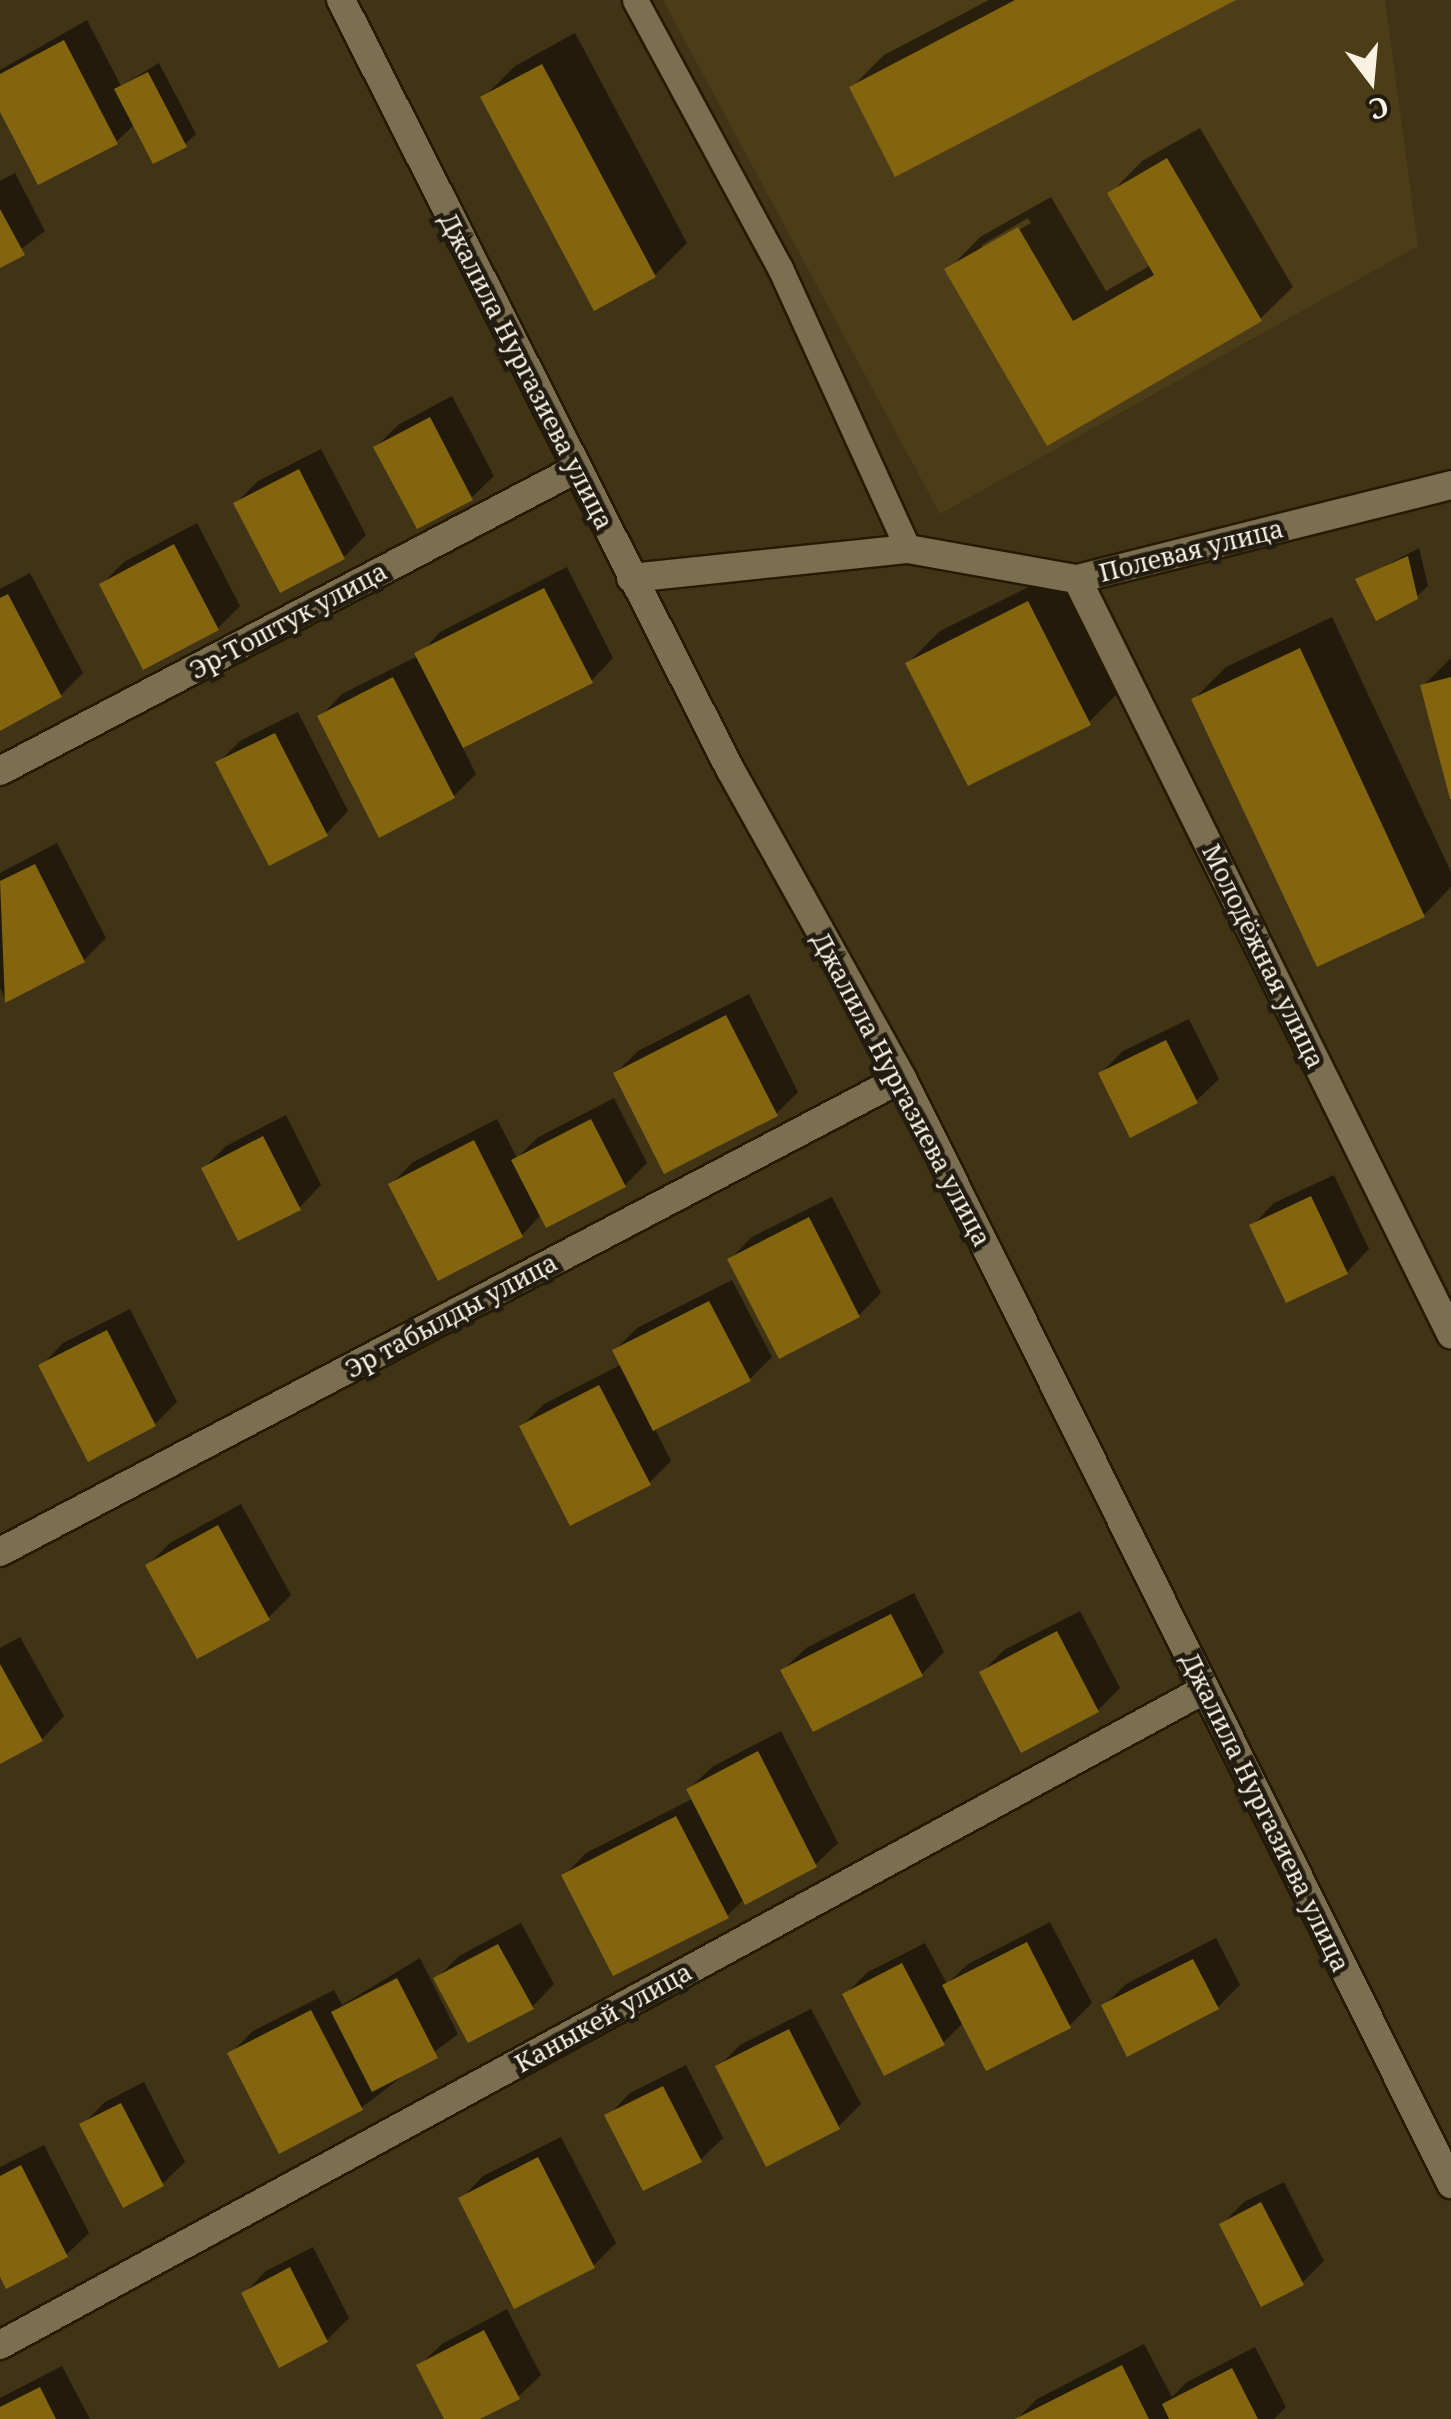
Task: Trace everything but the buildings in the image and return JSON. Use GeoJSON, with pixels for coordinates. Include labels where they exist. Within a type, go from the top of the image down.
{"type":"FeatureCollection","features":[{"type":"Feature","properties":{"kind":"street","name":"Джалила Нургазиева улица"},"geometry":{"type":"LineString","coordinates":[[340,0],[631,578],[902,1078],[1451,2184]]}},
{"type":"Feature","properties":{"kind":"street","name":"Эр-Тоштук улица"},"geometry":{"type":"LineString","coordinates":[[0,771],[576,469]]}},
{"type":"Feature","properties":{"kind":"street","name":"Полевая улица"},"geometry":{"type":"LineString","coordinates":[[631,578],[908,549],[1077,578],[1451,485]]}},
{"type":"Feature","properties":{"kind":"street","name":"Молодёжная улица"},"geometry":{"type":"LineString","coordinates":[[1077,578],[1451,1334]]}},
{"type":"Feature","properties":{"kind":"street","name":"Эр табылды улица"},"geometry":{"type":"LineString","coordinates":[[0,1552],[902,1078]]}},
{"type":"Feature","properties":{"kind":"street","name":"Каныкей улица"},"geometry":{"type":"LineString","coordinates":[[0,2346],[1205,1690]]}},
{"type":"Feature","properties":{"kind":"lane"},"geometry":{"type":"LineString","coordinates":[[634,0],[780,268],[908,549]]}},
{"type":"Feature","properties":{"kind":"shaded area"},"geometry":{"type":"Polygon","coordinates":[[[663,0],[1385,0],[1418,246],[940,514],[663,0]]]}}]}
